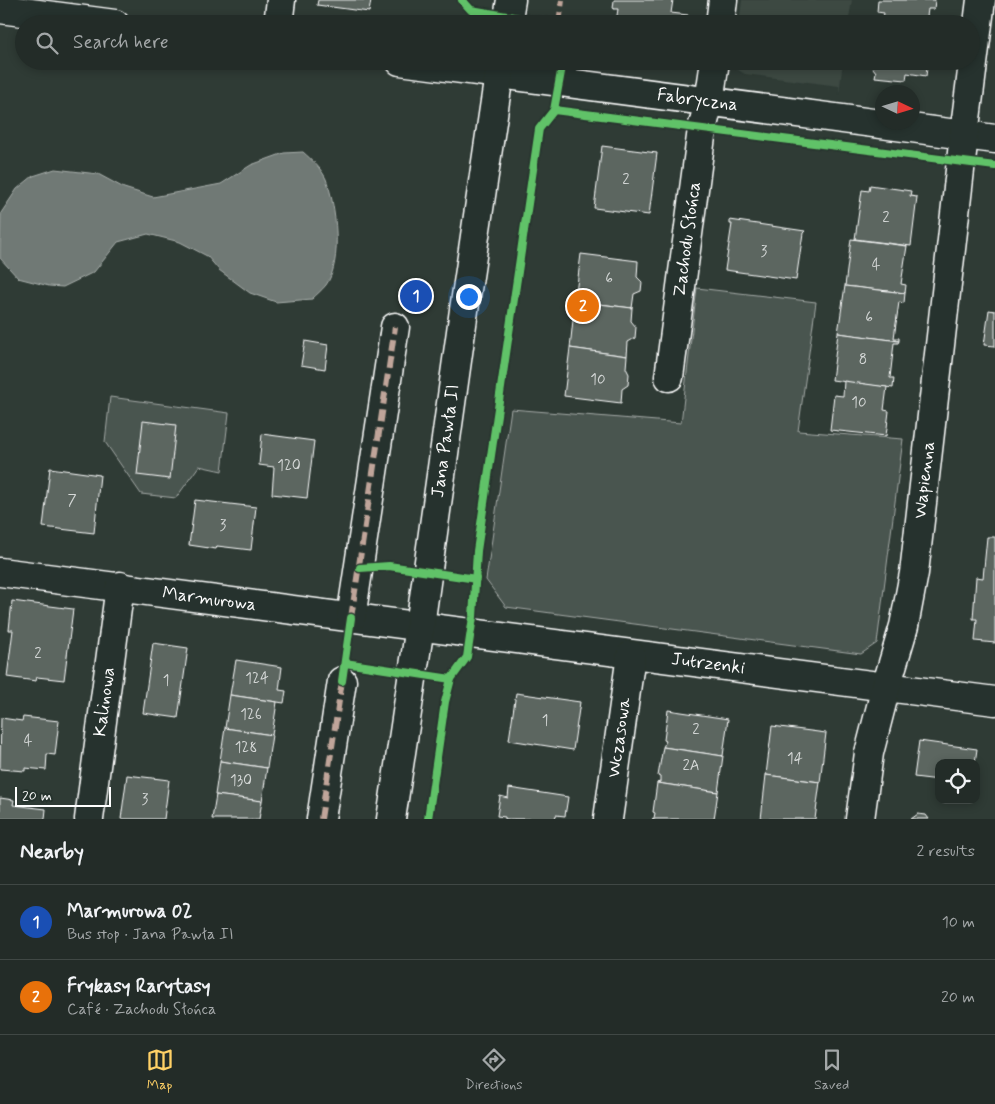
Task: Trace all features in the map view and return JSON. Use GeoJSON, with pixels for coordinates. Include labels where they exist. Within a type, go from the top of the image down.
{"type":"FeatureCollection","features":[{"type":"Feature","properties":{"kind":"street"},"geometry":{"type":"LineString","coordinates":[[279,15],[281,0]]}},
{"type":"Feature","properties":{"kind":"street"},"geometry":{"type":"LineString","coordinates":[[508,15],[511,0]]}},
{"type":"Feature","properties":{"kind":"street"},"geometry":{"type":"LineString","coordinates":[[721,15],[723,0]]}},
{"type":"Feature","properties":{"kind":"street","name":"Wapienna"},"geometry":{"type":"LineString","coordinates":[[979,15],[981,0]]}},
{"type":"Feature","properties":{"kind":"street"},"geometry":{"type":"LineString","coordinates":[[0,9],[46,15]]}},
{"type":"Feature","properties":{"kind":"street","name":"Jana Pawła II"},"geometry":{"type":"LineString","coordinates":[[391,819],[500,70]]}},
{"type":"Feature","properties":{"kind":"street","name":"Fabryczna"},"geometry":{"type":"LineString","coordinates":[[512,70],[709,102],[995,139]]}},
{"type":"Feature","properties":{"kind":"street","name":"Zachodu Słońca"},"geometry":{"type":"LineString","coordinates":[[669,377],[702,129],[709,102],[714,70]]}},
{"type":"Feature","properties":{"kind":"street","name":"Wapienna"},"geometry":{"type":"LineString","coordinates":[[860,819],[869,753],[904,626],[914,573],[972,70]]}},
{"type":"Feature","properties":{"kind":"street"},"geometry":{"type":"LineString","coordinates":[[351,618],[395,327]]}},
{"type":"Feature","properties":{"kind":"street","name":"Marmurowa"},"geometry":{"type":"LineString","coordinates":[[0,572],[420,626]]}},
{"type":"Feature","properties":{"kind":"street","name":"Kalinowa"},"geometry":{"type":"LineString","coordinates":[[89,819],[120,586]]}},
{"type":"Feature","properties":{"kind":"street","name":"Jutrzenki"},"geometry":{"type":"LineString","coordinates":[[420,626],[995,701]]}},
{"type":"Feature","properties":{"kind":"street","name":"Wczasowa"},"geometry":{"type":"LineString","coordinates":[[608,819],[631,654]]}},
{"type":"Feature","properties":{"kind":"street"},"geometry":{"type":"LineString","coordinates":[[321,819],[342,681]]}},
{"type":"Feature","properties":{"kind":"shaded area"},"geometry":{"type":"Polygon","coordinates":[[[742,0],[852,0],[850,15],[740,15],[742,0]]]}},
{"type":"Feature","properties":{"kind":"shaded area"},"geometry":{"type":"Polygon","coordinates":[[[738,70],[842,70],[839,94],[839,86],[745,74],[738,70]]]}},
{"type":"Feature","properties":{"kind":"shaded area"},"geometry":{"type":"Polygon","coordinates":[[[303,152],[319,168],[326,179],[333,203],[336,233],[335,262],[331,275],[326,285],[312,299],[276,302],[250,293],[219,270],[207,256],[180,242],[148,234],[118,242],[94,272],[63,287],[49,286],[18,278],[0,258],[1,213],[17,189],[33,176],[55,169],[98,174],[124,188],[153,197],[221,184],[251,165],[284,153],[303,152]]]}},
{"type":"Feature","properties":{"kind":"shaded area"},"geometry":{"type":"Polygon","coordinates":[[[697,288],[816,302],[798,431],[903,439],[877,643],[861,654],[506,607],[486,580],[511,409],[681,423],[697,288]]]}},
{"type":"Feature","properties":{"kind":"shaded area"},"geometry":{"type":"Polygon","coordinates":[[[110,397],[229,413],[222,471],[199,466],[176,498],[141,494],[105,442],[110,397]]]}},
{"type":"Feature","properties":{"kind":"building"},"geometry":{"type":"Polygon","coordinates":[[[318,0],[371,0],[369,12],[317,5],[318,0]]]}},
{"type":"Feature","properties":{"kind":"building"},"geometry":{"type":"Polygon","coordinates":[[[614,0],[673,0],[671,13],[688,15],[617,15],[618,9],[613,9],[614,0]]]}},
{"type":"Feature","properties":{"kind":"building"},"geometry":{"type":"Polygon","coordinates":[[[878,0],[935,0],[934,9],[928,9],[927,15],[884,15],[884,13],[877,12],[878,0]]]}},
{"type":"Feature","properties":{"kind":"building"},"geometry":{"type":"Polygon","coordinates":[[[874,70],[927,70],[926,76],[907,73],[906,80],[875,77],[874,70]]]}},
{"type":"Feature","properties":{"kind":"building"},"geometry":{"type":"Polygon","coordinates":[[[602,146],[657,153],[649,215],[594,208],[602,146]]]}},
{"type":"Feature","properties":{"kind":"building"},"geometry":{"type":"Polygon","coordinates":[[[870,185],[911,191],[910,196],[917,197],[911,246],[855,239],[862,190],[869,191],[870,185]]]}},
{"type":"Feature","properties":{"kind":"building"},"geometry":{"type":"Polygon","coordinates":[[[730,220],[805,231],[803,233],[796,280],[725,270],[732,224],[730,224],[730,220]]]}},
{"type":"Feature","properties":{"kind":"building"},"geometry":{"type":"Polygon","coordinates":[[[851,239],[907,246],[901,284],[906,285],[905,293],[845,286],[851,239]]]}},
{"type":"Feature","properties":{"kind":"building"},"geometry":{"type":"Polygon","coordinates":[[[581,254],[638,261],[637,277],[642,282],[641,291],[634,294],[632,308],[575,301],[581,254]]]}},
{"type":"Feature","properties":{"kind":"building"},"geometry":{"type":"Polygon","coordinates":[[[845,286],[905,293],[904,303],[899,302],[894,338],[899,338],[899,341],[838,333],[845,286]]]}},
{"type":"Feature","properties":{"kind":"building"},"geometry":{"type":"Polygon","coordinates":[[[575,301],[632,308],[631,321],[636,327],[635,338],[628,342],[627,356],[570,348],[575,301]]]}},
{"type":"Feature","properties":{"kind":"building"},"geometry":{"type":"Polygon","coordinates":[[[989,310],[995,311],[995,346],[984,345],[989,310]]]}},
{"type":"Feature","properties":{"kind":"building"},"geometry":{"type":"Polygon","coordinates":[[[838,333],[899,341],[894,343],[890,378],[894,378],[893,388],[832,380],[838,333]]]}},
{"type":"Feature","properties":{"kind":"building"},"geometry":{"type":"Polygon","coordinates":[[[305,341],[328,345],[325,369],[301,365],[305,341]]]}},
{"type":"Feature","properties":{"kind":"building"},"geometry":{"type":"Polygon","coordinates":[[[570,348],[627,356],[628,385],[622,389],[621,403],[564,396],[570,348]]]}},
{"type":"Feature","properties":{"kind":"building"},"geometry":{"type":"Polygon","coordinates":[[[844,381],[887,387],[884,410],[889,411],[886,436],[830,430],[834,395],[843,396],[844,381]]]}},
{"type":"Feature","properties":{"kind":"building"},"geometry":{"type":"Polygon","coordinates":[[[143,421],[176,425],[170,479],[137,475],[143,421]]]}},
{"type":"Feature","properties":{"kind":"building"},"geometry":{"type":"Polygon","coordinates":[[[262,434],[314,441],[307,498],[272,494],[274,467],[259,465],[262,434]]]}},
{"type":"Feature","properties":{"kind":"building"},"geometry":{"type":"Polygon","coordinates":[[[50,468],[100,475],[94,533],[43,527],[50,468]]]}},
{"type":"Feature","properties":{"kind":"building"},"geometry":{"type":"Polygon","coordinates":[[[195,500],[256,507],[251,550],[217,546],[216,549],[189,545],[195,500]]]}},
{"type":"Feature","properties":{"kind":"building"},"geometry":{"type":"Polygon","coordinates":[[[987,537],[995,537],[995,643],[975,641],[977,619],[973,619],[976,577],[983,578],[987,537]]]}},
{"type":"Feature","properties":{"kind":"building"},"geometry":{"type":"Polygon","coordinates":[[[12,601],[73,609],[64,680],[37,677],[36,681],[7,677],[13,630],[9,630],[12,601]]]}},
{"type":"Feature","properties":{"kind":"building"},"geometry":{"type":"Polygon","coordinates":[[[153,643],[188,648],[178,718],[143,713],[153,643]]]}},
{"type":"Feature","properties":{"kind":"building"},"geometry":{"type":"Polygon","coordinates":[[[236,660],[282,667],[279,690],[286,691],[284,703],[230,695],[236,660]]]}},
{"type":"Feature","properties":{"kind":"building"},"geometry":{"type":"Polygon","coordinates":[[[516,693],[580,702],[573,750],[509,740],[516,693]]]}},
{"type":"Feature","properties":{"kind":"building"},"geometry":{"type":"Polygon","coordinates":[[[230,695],[277,702],[272,735],[225,728],[230,695]]]}},
{"type":"Feature","properties":{"kind":"building"},"geometry":{"type":"Polygon","coordinates":[[[668,710],[728,719],[723,756],[663,747],[666,741],[664,740],[668,710]]]}},
{"type":"Feature","properties":{"kind":"building"},"geometry":{"type":"Polygon","coordinates":[[[23,717],[59,721],[55,755],[47,754],[46,770],[25,768],[25,771],[0,769],[1,718],[22,721],[23,717]]]}},
{"type":"Feature","properties":{"kind":"building"},"geometry":{"type":"Polygon","coordinates":[[[772,726],[826,733],[820,782],[766,775],[772,726]]]}},
{"type":"Feature","properties":{"kind":"building"},"geometry":{"type":"Polygon","coordinates":[[[225,728],[272,735],[267,768],[220,761],[225,728]]]}},
{"type":"Feature","properties":{"kind":"building"},"geometry":{"type":"Polygon","coordinates":[[[919,741],[977,749],[976,759],[935,759],[935,780],[914,777],[919,741]]]}},
{"type":"Feature","properties":{"kind":"building"},"geometry":{"type":"Polygon","coordinates":[[[663,747],[723,756],[718,792],[657,783],[660,782],[660,777],[658,776],[663,747]]]}},
{"type":"Feature","properties":{"kind":"building"},"geometry":{"type":"Polygon","coordinates":[[[220,761],[267,768],[262,801],[215,795],[220,761]]]}},
{"type":"Feature","properties":{"kind":"building"},"geometry":{"type":"Polygon","coordinates":[[[127,775],[169,780],[164,819],[121,819],[127,775]]]}},
{"type":"Feature","properties":{"kind":"building"},"geometry":{"type":"Polygon","coordinates":[[[766,775],[820,782],[815,819],[761,819],[766,775]]]}},
{"type":"Feature","properties":{"kind":"building"},"geometry":{"type":"Polygon","coordinates":[[[657,783],[718,792],[714,819],[652,819],[655,813],[653,812],[657,783]]]}},
{"type":"Feature","properties":{"kind":"building"},"geometry":{"type":"Polygon","coordinates":[[[509,788],[568,797],[565,816],[556,815],[555,819],[505,819],[505,817],[497,816],[500,796],[508,798],[509,788]]]}},
{"type":"Feature","properties":{"kind":"building"},"geometry":{"type":"Polygon","coordinates":[[[216,795],[262,801],[259,819],[212,819],[216,795]]]}},
{"type":"Feature","properties":{"kind":"building"},"geometry":{"type":"Polygon","coordinates":[[[0,798],[14,800],[13,805],[46,809],[45,819],[0,819],[0,798]]]}},
{"type":"Feature","properties":{"kind":"building"},"geometry":{"type":"Polygon","coordinates":[[[918,814],[926,815],[929,819],[911,819],[918,814]]]}},
{"type":"Feature","properties":{"kind":"marked path"},"geometry":{"type":"LineString","coordinates":[[560,15],[562,0]]}},
{"type":"Feature","properties":{"kind":"marked path"},"geometry":{"type":"LineString","coordinates":[[351,618],[395,327]]}},
{"type":"Feature","properties":{"kind":"marked path"},"geometry":{"type":"LineString","coordinates":[[321,819],[342,681]]}},
{"type":"Feature","properties":{"kind":"cycle path"},"geometry":{"type":"LineString","coordinates":[[462,0],[471,10],[501,15]]}},
{"type":"Feature","properties":{"kind":"cycle path"},"geometry":{"type":"LineString","coordinates":[[428,819],[445,702],[451,679],[467,657],[473,617],[477,551],[539,129],[554,110],[561,70]]}},
{"type":"Feature","properties":{"kind":"cycle path"},"geometry":{"type":"LineString","coordinates":[[554,110],[995,166]]}},
{"type":"Feature","properties":{"kind":"cycle path"},"geometry":{"type":"LineString","coordinates":[[360,568],[389,566],[476,579]]}},
{"type":"Feature","properties":{"kind":"cycle path"},"geometry":{"type":"LineString","coordinates":[[342,681],[351,618]]}},
{"type":"Feature","properties":{"kind":"cycle path"},"geometry":{"type":"LineString","coordinates":[[345,663],[451,679]]}},
{"type":"Feature","properties":{"kind":"place","name":"Marmurowa 02"},"geometry":{"type":"Point","coordinates":[416,296]}},
{"type":"Feature","properties":{"kind":"place","name":"Frykasy Rarytasy"},"geometry":{"type":"Point","coordinates":[583,306]}}]}
